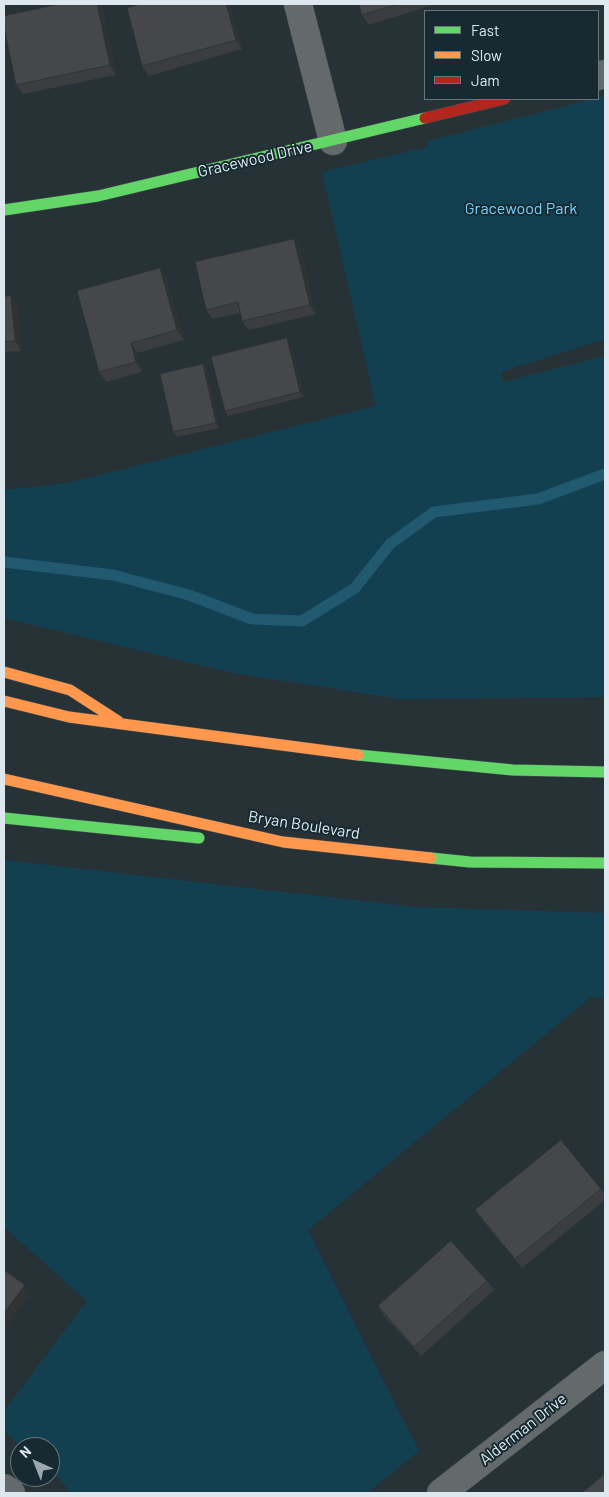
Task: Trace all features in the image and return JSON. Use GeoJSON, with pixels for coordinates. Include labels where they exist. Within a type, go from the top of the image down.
{"type":"FeatureCollection","features":[{"type":"Feature","properties":{"kind":"main road","name":"Gracewood Drive"},"geometry":{"type":"LineString","coordinates":[[4,210],[98,196],[500,100]]}},
{"type":"Feature","properties":{"kind":"main road"},"geometry":{"type":"LineString","coordinates":[[4,672],[70,690],[126,726]]}},
{"type":"Feature","properties":{"kind":"main road"},"geometry":{"type":"LineString","coordinates":[[4,702],[69,717],[126,726],[323,751],[512,770],[605,772]]}},
{"type":"Feature","properties":{"kind":"main road","name":"Bryan Boulevard"},"geometry":{"type":"LineString","coordinates":[[4,779],[283,842],[470,862],[605,863]]}},
{"type":"Feature","properties":{"kind":"main road"},"geometry":{"type":"LineString","coordinates":[[4,818],[214,838],[283,842]]}},
{"type":"Feature","properties":{"kind":"street"},"geometry":{"type":"LineString","coordinates":[[298,4],[333,141]]}},
{"type":"Feature","properties":{"kind":"street","name":"Alderman Drive"},"geometry":{"type":"LineString","coordinates":[[441,1493],[605,1365]]}},
{"type":"Feature","properties":{"kind":"street"},"geometry":{"type":"LineString","coordinates":[[4,1488],[11,1493]]}},
{"type":"Feature","properties":{"kind":"green space","name":"Gracewood Park"},"geometry":{"type":"Polygon","coordinates":[[[605,96],[605,339],[501,372],[503,382],[605,356],[605,697],[399,699],[234,673],[4,618],[4,490],[68,483],[376,406],[322,172],[428,147],[428,141],[589,100],[599,100],[599,98],[605,96]]]}},
{"type":"Feature","properties":{"kind":"green space"},"geometry":{"type":"Polygon","coordinates":[[[4,860],[415,907],[605,913],[605,998],[591,997],[308,1230],[419,1451],[367,1493],[71,1493],[60,1480],[60,1437],[11,1437],[4,1431],[4,1411],[87,1301],[4,1227],[4,860]]]}},
{"type":"Feature","properties":{"kind":"building"},"geometry":{"type":"Polygon","coordinates":[[[60,4],[97,4],[110,65],[16,85],[4,27],[4,16],[60,4]]]}},
{"type":"Feature","properties":{"kind":"building"},"geometry":{"type":"Polygon","coordinates":[[[141,4],[226,4],[236,40],[142,66],[127,8],[141,4]]]}},
{"type":"Feature","properties":{"kind":"building"},"geometry":{"type":"Polygon","coordinates":[[[359,4],[399,4],[362,15],[359,4]]]}},
{"type":"Feature","properties":{"kind":"building"},"geometry":{"type":"Polygon","coordinates":[[[294,239],[310,305],[242,321],[238,302],[206,310],[195,262],[294,239]]]}},
{"type":"Feature","properties":{"kind":"building"},"geometry":{"type":"Polygon","coordinates":[[[160,268],[177,330],[131,343],[136,362],[99,372],[77,291],[160,268]]]}},
{"type":"Feature","properties":{"kind":"building"},"geometry":{"type":"Polygon","coordinates":[[[4,296],[11,296],[15,341],[4,342],[4,296]]]}},
{"type":"Feature","properties":{"kind":"building"},"geometry":{"type":"Polygon","coordinates":[[[287,338],[300,392],[225,411],[211,357],[287,338]]]}},
{"type":"Feature","properties":{"kind":"building"},"geometry":{"type":"Polygon","coordinates":[[[203,364],[216,423],[173,432],[160,374],[203,364]]]}},
{"type":"Feature","properties":{"kind":"building"},"geometry":{"type":"Polygon","coordinates":[[[561,1140],[601,1189],[515,1259],[475,1210],[561,1140]]]}},
{"type":"Feature","properties":{"kind":"building"},"geometry":{"type":"Polygon","coordinates":[[[451,1241],[487,1281],[414,1347],[378,1306],[451,1241]]]}},
{"type":"Feature","properties":{"kind":"building"},"geometry":{"type":"Polygon","coordinates":[[[4,1270],[25,1285],[4,1313],[4,1270]]]}},
{"type":"Feature","properties":{"kind":"building"},"geometry":{"type":"Polygon","coordinates":[[[605,1474],[605,1493],[582,1493],[605,1474]]]}},
{"type":"Feature","properties":{"kind":"waterway"},"geometry":{"type":"LineString","coordinates":[[4,562],[113,575],[189,595],[252,619],[302,621],[355,588],[390,544],[434,512],[538,499],[605,474]]}},
{"type":"Feature","properties":{"kind":"traffic: fast"},"geometry":{"type":"LineString","coordinates":[[4,210],[98,196],[425,118]]}},
{"type":"Feature","properties":{"kind":"traffic: fast"},"geometry":{"type":"LineString","coordinates":[[358,755],[513,770],[605,772]]}},
{"type":"Feature","properties":{"kind":"traffic: fast"},"geometry":{"type":"LineString","coordinates":[[4,818],[199,838]]}},
{"type":"Feature","properties":{"kind":"traffic: fast"},"geometry":{"type":"LineString","coordinates":[[431,858],[470,862],[605,863]]}},
{"type":"Feature","properties":{"kind":"traffic: slow"},"geometry":{"type":"LineString","coordinates":[[4,672],[70,690],[118,721]]}},
{"type":"Feature","properties":{"kind":"traffic: slow"},"geometry":{"type":"LineString","coordinates":[[4,701],[69,717],[358,755]]}},
{"type":"Feature","properties":{"kind":"traffic: slow"},"geometry":{"type":"LineString","coordinates":[[4,779],[283,842],[431,858]]}},
{"type":"Feature","properties":{"kind":"traffic: jam"},"geometry":{"type":"LineString","coordinates":[[425,118],[500,100]]}}]}
